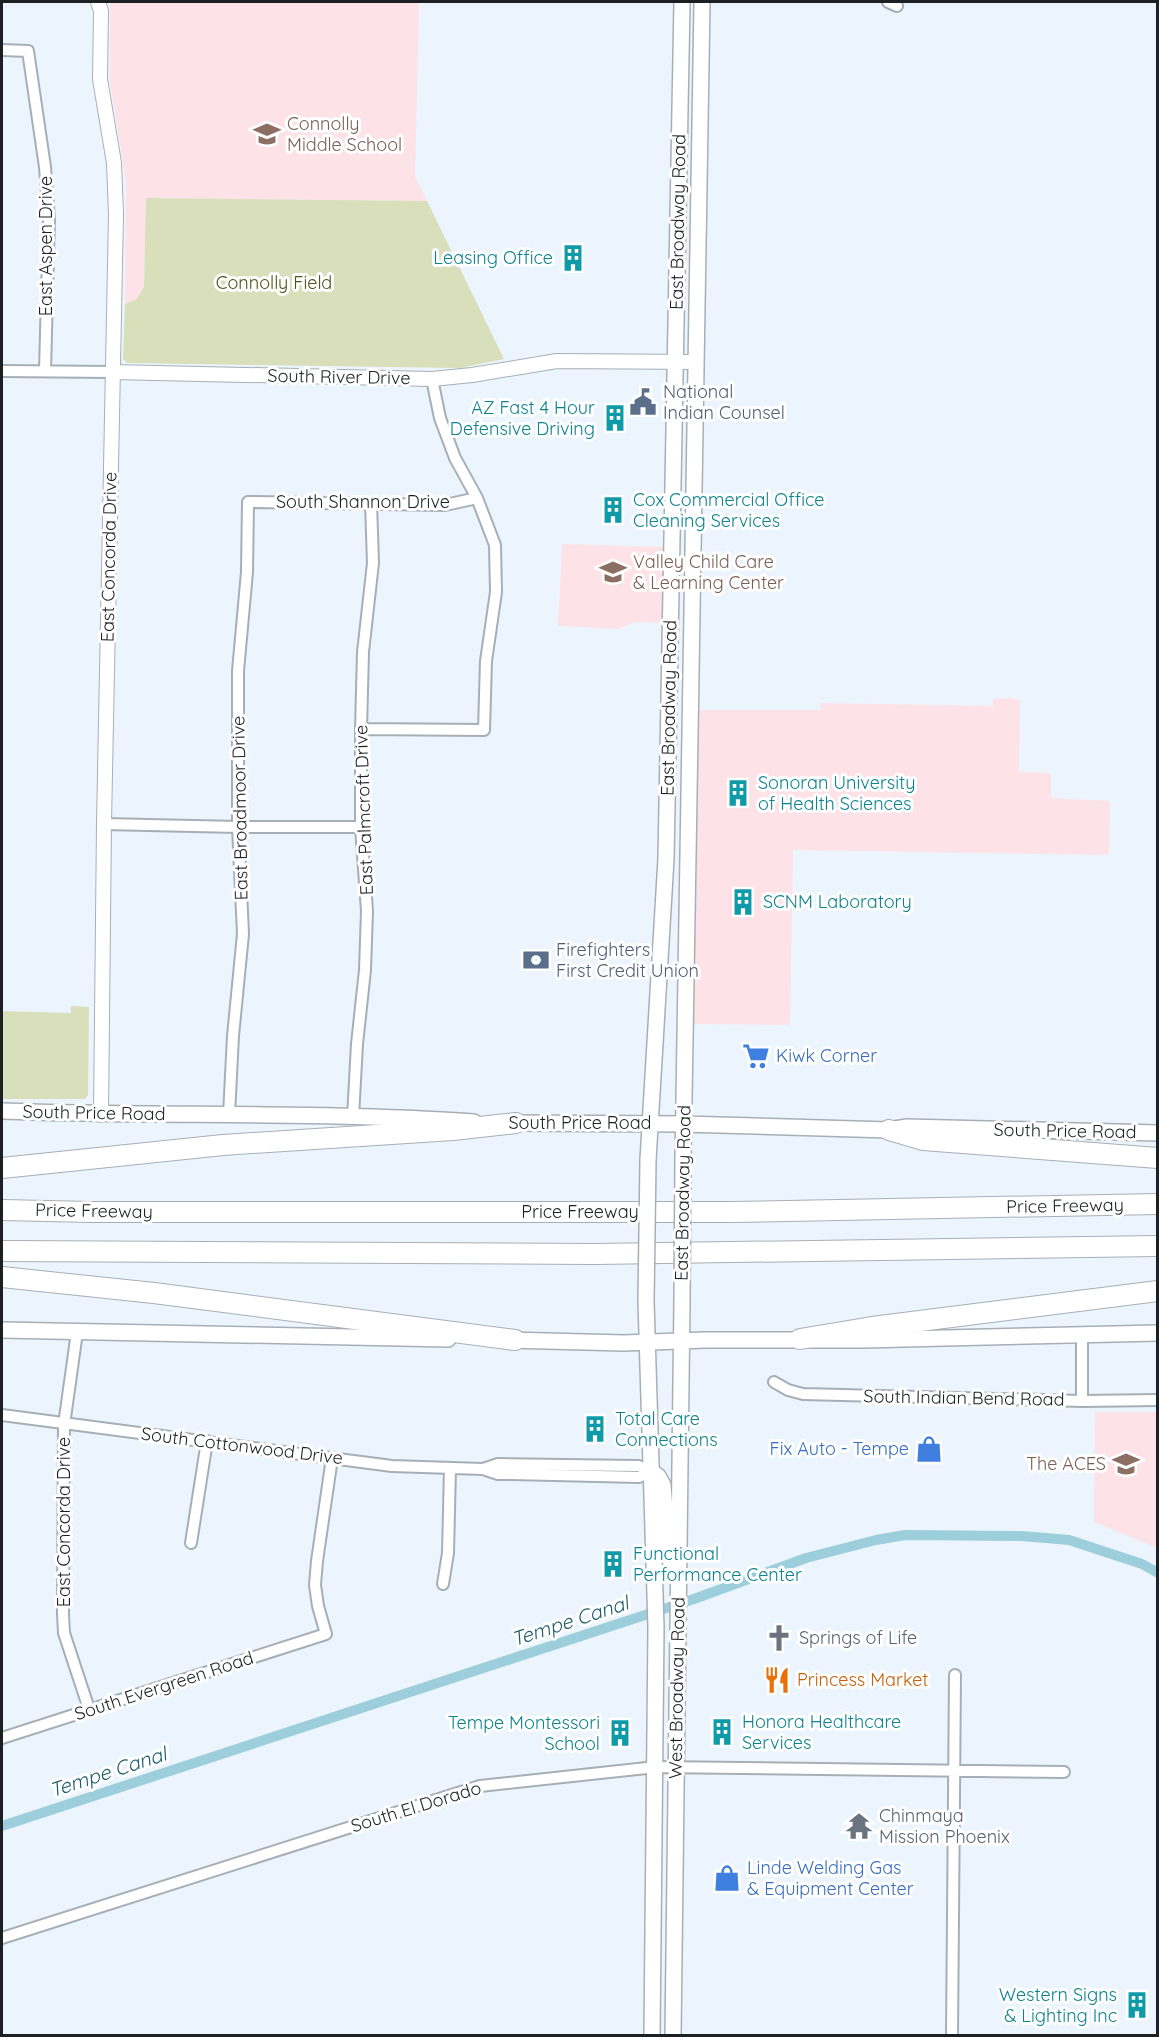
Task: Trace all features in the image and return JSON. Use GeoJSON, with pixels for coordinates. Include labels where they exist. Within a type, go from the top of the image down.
{"type":"FeatureCollection","features":[{"type":"Feature","properties":{"kind":"highway"},"geometry":{"type":"LineString","coordinates":[[2,1168],[212,1146],[516,1124]]}},
{"type":"Feature","properties":{"kind":"highway"},"geometry":{"type":"LineString","coordinates":[[889,1130],[922,1140],[1158,1158]]}},
{"type":"Feature","properties":{"kind":"highway","name":"Price Freeway"},"geometry":{"type":"LineString","coordinates":[[2,1210],[732,1212],[1158,1204]]}},
{"type":"Feature","properties":{"kind":"highway"},"geometry":{"type":"LineString","coordinates":[[2,1251],[595,1254],[1158,1246]]}},
{"type":"Feature","properties":{"kind":"highway"},"geometry":{"type":"LineString","coordinates":[[2,1276],[154,1293],[515,1340]]}},
{"type":"Feature","properties":{"kind":"highway"},"geometry":{"type":"LineString","coordinates":[[800,1339],[872,1327],[1158,1291]]}},
{"type":"Feature","properties":{"kind":"main road","name":"East Broadway Road"},"geometry":{"type":"LineString","coordinates":[[646,1342],[649,1124],[666,859],[681,2]]}},
{"type":"Feature","properties":{"kind":"main road","name":"East Broadway Road"},"geometry":{"type":"LineString","coordinates":[[681,1341],[702,2]]}},
{"type":"Feature","properties":{"kind":"main road"},"geometry":{"type":"LineString","coordinates":[[669,719],[689,720]]}},
{"type":"Feature","properties":{"kind":"main road"},"geometry":{"type":"LineString","coordinates":[[666,859],[687,860]]}},
{"type":"Feature","properties":{"kind":"main road","name":"South Price Road"},"geometry":{"type":"LineString","coordinates":[[2,1111],[101,1115],[416,1118],[516,1124],[683,1124],[889,1130],[907,1127],[1158,1133]]}},
{"type":"Feature","properties":{"kind":"main road"},"geometry":{"type":"LineString","coordinates":[[2,1330],[646,1342],[863,1340],[1158,1333]]}},
{"type":"Feature","properties":{"kind":"main road","name":"West Broadway Road"},"geometry":{"type":"LineString","coordinates":[[673,2036],[681,1341]]}},
{"type":"Feature","properties":{"kind":"main road","name":"West Broadway Road"},"geometry":{"type":"LineString","coordinates":[[646,1342],[656,1627],[652,2036]]}},
{"type":"Feature","properties":{"kind":"main road"},"geometry":{"type":"LineString","coordinates":[[651,1471],[658,1476],[663,1485],[668,1546],[674,1579],[679,1586]]}},
{"type":"Feature","properties":{"kind":"street","name":"East Concorda Drive"},"geometry":{"type":"LineString","coordinates":[[98,2],[101,11],[100,79],[114,164],[116,214],[104,824],[101,1115]]}},
{"type":"Feature","properties":{"kind":"street","name":"East Aspen Drive"},"geometry":{"type":"LineString","coordinates":[[2,50],[28,51],[45,167],[49,219],[45,371]]}},
{"type":"Feature","properties":{"kind":"street","name":"South River Drive"},"geometry":{"type":"LineString","coordinates":[[2,371],[432,379],[557,361],[696,362]]}},
{"type":"Feature","properties":{"kind":"street"},"geometry":{"type":"LineString","coordinates":[[361,729],[484,730],[486,661],[495,592],[495,545],[477,498],[455,458],[440,418],[432,379]]}},
{"type":"Feature","properties":{"kind":"street","name":"South Shannon Drive"},"geometry":{"type":"LineString","coordinates":[[248,502],[445,506],[477,498]]}},
{"type":"Feature","properties":{"kind":"street","name":"East Broadmoor Drive"},"geometry":{"type":"LineString","coordinates":[[229,1115],[233,1036],[243,934],[238,827],[238,671],[247,573],[248,502]]}},
{"type":"Feature","properties":{"kind":"street","name":"East Palmcroft Drive"},"geometry":{"type":"LineString","coordinates":[[353,1117],[357,1044],[366,970],[366,911],[361,827],[361,729],[363,652],[373,563],[371,503]]}},
{"type":"Feature","properties":{"kind":"street"},"geometry":{"type":"LineString","coordinates":[[104,824],[361,827]]}},
{"type":"Feature","properties":{"kind":"street","name":"East Concorda Drive"},"geometry":{"type":"LineString","coordinates":[[76,1332],[64,1425],[63,1614],[64,1633],[89,1709]]}},
{"type":"Feature","properties":{"kind":"street"},"geometry":{"type":"LineString","coordinates":[[1082,1335],[1082,1401]]}},
{"type":"Feature","properties":{"kind":"street","name":"South Indian Bend Road"},"geometry":{"type":"LineString","coordinates":[[774,1382],[788,1390],[803,1394],[1082,1401],[1158,1400]]}},
{"type":"Feature","properties":{"kind":"street","name":"South Cottonwood Drive"},"geometry":{"type":"LineString","coordinates":[[2,1415],[64,1425],[207,1441],[392,1466],[483,1469],[498,1474],[639,1477],[651,1471]]}},
{"type":"Feature","properties":{"kind":"street"},"geometry":{"type":"LineString","coordinates":[[192,1543],[207,1441]]}},
{"type":"Feature","properties":{"kind":"street","name":"South Evergreen Road"},"geometry":{"type":"LineString","coordinates":[[2,1738],[326,1634],[315,1585],[332,1458]]}},
{"type":"Feature","properties":{"kind":"street","name":"South Cottonwood Drive"},"geometry":{"type":"LineString","coordinates":[[483,1469],[498,1464],[576,1464],[639,1466],[651,1471]]}},
{"type":"Feature","properties":{"kind":"street"},"geometry":{"type":"LineString","coordinates":[[559,1475],[561,1471],[573,1468],[576,1464]]}},
{"type":"Feature","properties":{"kind":"street"},"geometry":{"type":"LineString","coordinates":[[443,1584],[448,1553],[450,1468]]}},
{"type":"Feature","properties":{"kind":"street"},"geometry":{"type":"LineString","coordinates":[[952,2036],[955,1675]]}},
{"type":"Feature","properties":{"kind":"street","name":"South El Dorado"},"geometry":{"type":"LineString","coordinates":[[2,1938],[480,1786],[656,1767],[1064,1772]]}},
{"type":"Feature","properties":{"kind":"shaded area","name":"Connolly Middle School"},"geometry":{"type":"Polygon","coordinates":[[[110,2],[419,2],[415,177],[427,201],[146,198],[144,287],[136,300],[125,304],[126,181],[110,82],[110,2]]]}},
{"type":"Feature","properties":{"kind":"shaded area","name":"Valley Child Care & Learning Center"},"geometry":{"type":"Polygon","coordinates":[[[562,544],[664,547],[664,623],[635,622],[618,629],[558,626],[562,544]]]}},
{"type":"Feature","properties":{"kind":"shaded area"},"geometry":{"type":"Polygon","coordinates":[[[1012,698],[1020,701],[1019,772],[1051,773],[1051,798],[1110,801],[1109,855],[793,850],[790,1025],[692,1024],[698,710],[820,710],[821,703],[993,706],[993,699],[1012,698]]]}},
{"type":"Feature","properties":{"kind":"shaded area","name":"The ACES"},"geometry":{"type":"Polygon","coordinates":[[[1095,1412],[1157,1412],[1157,1548],[1094,1522],[1095,1412]]]}},
{"type":"Feature","properties":{"kind":"green space","name":"Connolly Field"},"geometry":{"type":"Polygon","coordinates":[[[146,198],[427,201],[504,359],[460,368],[127,363],[123,359],[125,304],[136,300],[144,287],[146,198]]]}},
{"type":"Feature","properties":{"kind":"green space"},"geometry":{"type":"Polygon","coordinates":[[[71,1006],[89,1007],[88,1095],[85,1099],[2,1099],[2,1011],[71,1013],[71,1006]]]}},
{"type":"Feature","properties":{"kind":"waterway","name":"Tempe Canal"},"geometry":{"type":"LineString","coordinates":[[2,1826],[694,1599],[806,1558],[876,1540],[905,1535],[1022,1536],[1069,1540],[1142,1564],[1158,1573]]}},
{"type":"Feature","properties":{"kind":"place","name":"Connolly Middle School"},"geometry":{"type":"Point","coordinates":[267,134]}},
{"type":"Feature","properties":{"kind":"place","name":"Leasing Office"},"geometry":{"type":"Point","coordinates":[573,258]}},
{"type":"Feature","properties":{"kind":"place","name":"National Indian Counsel"},"geometry":{"type":"Point","coordinates":[643,402]}},
{"type":"Feature","properties":{"kind":"place","name":"AZ Fast 4 Hour Defensive Driving"},"geometry":{"type":"Point","coordinates":[615,418]}},
{"type":"Feature","properties":{"kind":"place","name":"Cox Commercial Office Cleaning Services"},"geometry":{"type":"Point","coordinates":[613,510]}},
{"type":"Feature","properties":{"kind":"place","name":"Valley Child Care & Learning Center"},"geometry":{"type":"Point","coordinates":[613,572]}},
{"type":"Feature","properties":{"kind":"place","name":"Sonoran University of Health Sciences"},"geometry":{"type":"Point","coordinates":[738,793]}},
{"type":"Feature","properties":{"kind":"place","name":"SCNM Laboratory"},"geometry":{"type":"Point","coordinates":[743,902]}},
{"type":"Feature","properties":{"kind":"place","name":"Firefighters First Credit Union"},"geometry":{"type":"Point","coordinates":[536,960]}},
{"type":"Feature","properties":{"kind":"place","name":"Kiwk Corner"},"geometry":{"type":"Point","coordinates":[756,1056]}},
{"type":"Feature","properties":{"kind":"place","name":"Total Care Connections"},"geometry":{"type":"Point","coordinates":[595,1429]}},
{"type":"Feature","properties":{"kind":"place","name":"Fix Auto - Tempe"},"geometry":{"type":"Point","coordinates":[929,1449]}},
{"type":"Feature","properties":{"kind":"place","name":"The ACES"},"geometry":{"type":"Point","coordinates":[1126,1464]}},
{"type":"Feature","properties":{"kind":"place","name":"Functional Performance Center"},"geometry":{"type":"Point","coordinates":[613,1564]}},
{"type":"Feature","properties":{"kind":"place","name":"Springs of Life"},"geometry":{"type":"Point","coordinates":[779,1638]}},
{"type":"Feature","properties":{"kind":"place","name":"Princess Market"},"geometry":{"type":"Point","coordinates":[777,1680]}},
{"type":"Feature","properties":{"kind":"place","name":"Honora Healthcare Services"},"geometry":{"type":"Point","coordinates":[722,1732]}},
{"type":"Feature","properties":{"kind":"place","name":"Tempe Montessori School"},"geometry":{"type":"Point","coordinates":[620,1733]}},
{"type":"Feature","properties":{"kind":"place","name":"Chinmaya Mission Phoenix"},"geometry":{"type":"Point","coordinates":[859,1826]}},
{"type":"Feature","properties":{"kind":"place","name":"Linde Welding Gas & Equipment Center"},"geometry":{"type":"Point","coordinates":[727,1878]}},
{"type":"Feature","properties":{"kind":"place","name":"Western Signs & Lighting Inc"},"geometry":{"type":"Point","coordinates":[1137,2005]}}]}
